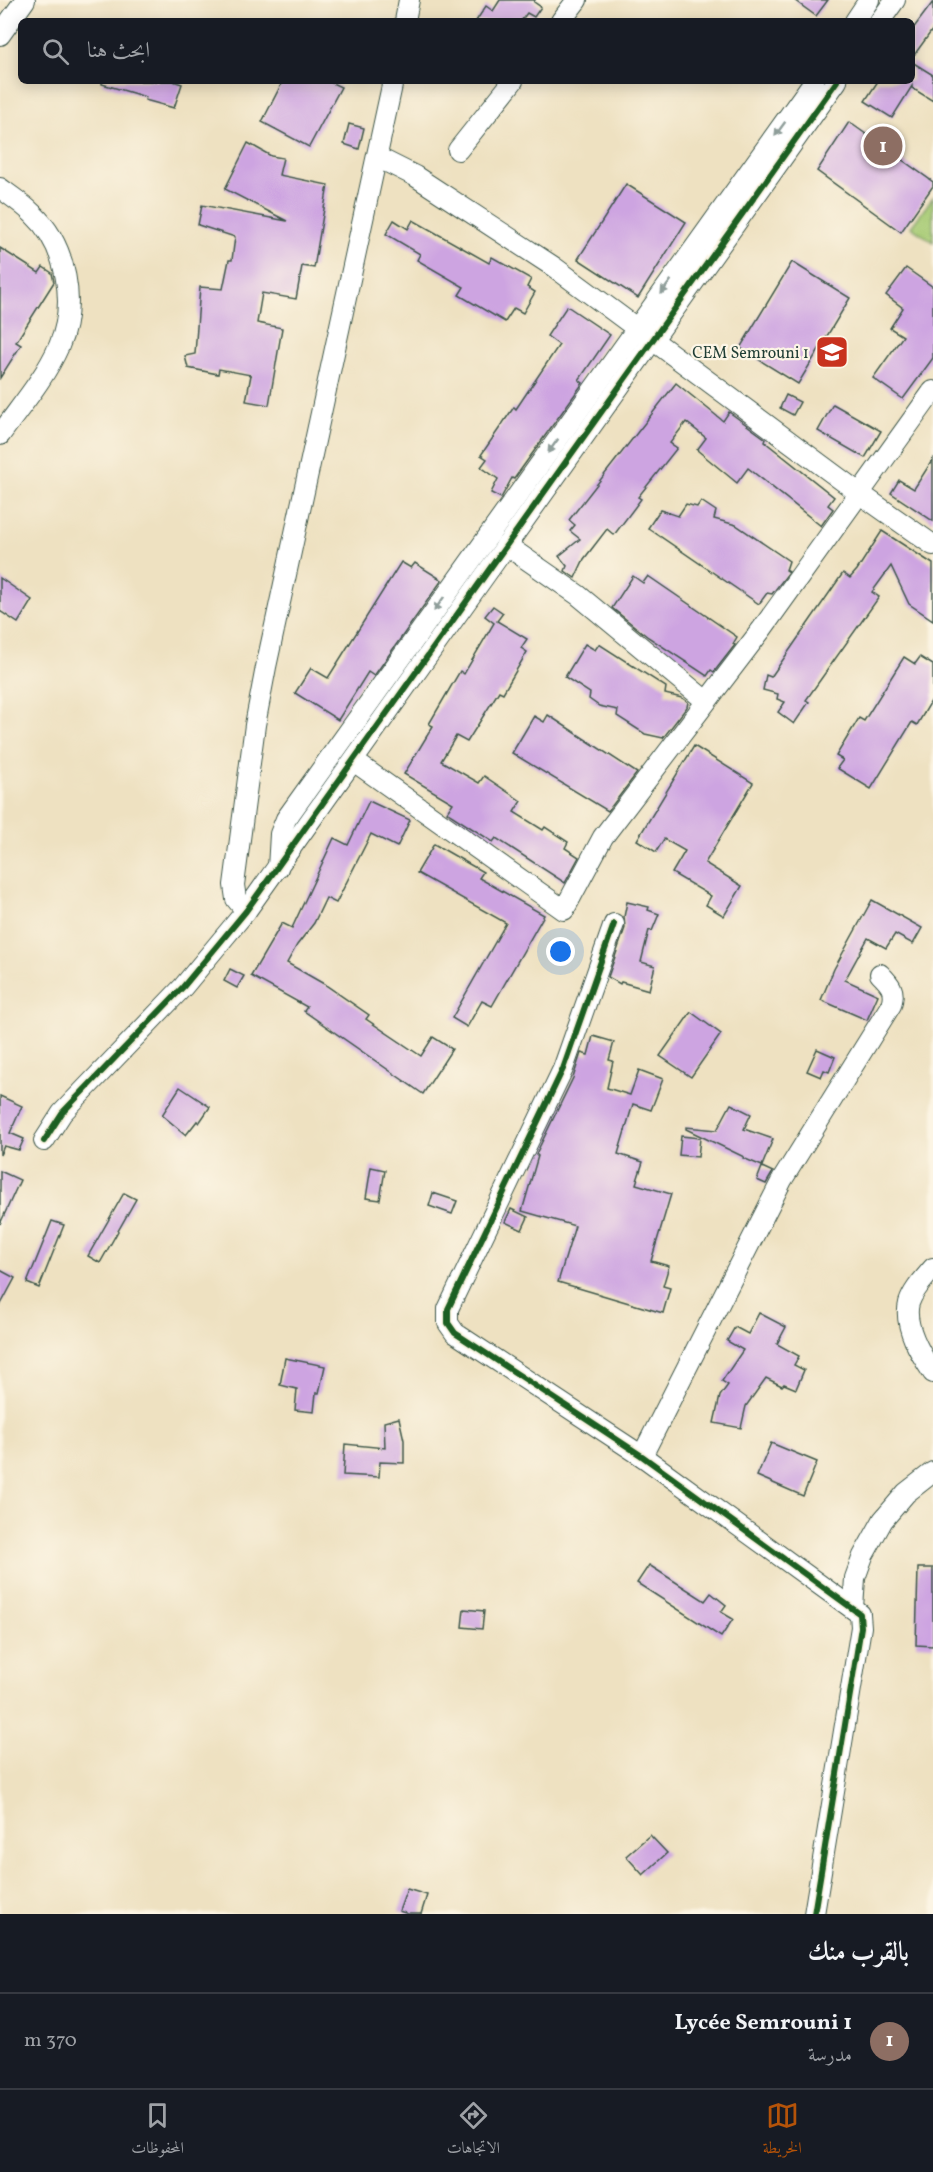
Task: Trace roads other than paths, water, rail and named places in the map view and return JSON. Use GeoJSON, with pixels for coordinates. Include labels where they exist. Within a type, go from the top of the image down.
{"type":"FeatureCollection","features":[{"type":"Feature","properties":{"kind":"street"},"geometry":{"type":"LineString","coordinates":[[0,35],[25,0]]}},
{"type":"Feature","properties":{"kind":"street"},"geometry":{"type":"LineString","coordinates":[[406,18],[409,0]]}},
{"type":"Feature","properties":{"kind":"street"},"geometry":{"type":"LineString","coordinates":[[563,18],[577,0]]}},
{"type":"Feature","properties":{"kind":"street"},"geometry":{"type":"LineString","coordinates":[[857,18],[869,0]]}},
{"type":"Feature","properties":{"kind":"street"},"geometry":{"type":"LineString","coordinates":[[882,18],[895,0]]}},
{"type":"Feature","properties":{"kind":"street"},"geometry":{"type":"LineString","coordinates":[[246,911],[236,899],[234,885],[255,724],[392,84]]}},
{"type":"Feature","properties":{"kind":"street"},"geometry":{"type":"LineString","coordinates":[[458,150],[511,84]]}},
{"type":"Feature","properties":{"kind":"street"},"geometry":{"type":"LineString","coordinates":[[44,1141],[62,1113],[183,987],[246,911],[278,868],[506,545],[812,84]]}},
{"type":"Feature","properties":{"kind":"street"},"geometry":{"type":"LineString","coordinates":[[278,868],[279,842],[286,819],[645,333],[835,84]]}},
{"type":"Feature","properties":{"kind":"street"},"geometry":{"type":"LineString","coordinates":[[377,157],[415,176],[554,267],[859,494],[933,545]]}},
{"type":"Feature","properties":{"kind":"street"},"geometry":{"type":"LineString","coordinates":[[0,188],[33,214],[52,240],[65,274],[68,301],[67,317],[58,347],[46,369],[0,435]]}},
{"type":"Feature","properties":{"kind":"street"},"geometry":{"type":"LineString","coordinates":[[355,762],[564,910],[603,837],[762,629],[933,391]]}},
{"type":"Feature","properties":{"kind":"street"},"geometry":{"type":"LineString","coordinates":[[506,545],[578,595],[706,701]]}},
{"type":"Feature","properties":{"kind":"street"},"geometry":{"type":"LineString","coordinates":[[614,924],[563,1069],[448,1309],[448,1323],[455,1333],[642,1456],[860,1614],[861,1627],[814,1914]]}},
{"type":"Feature","properties":{"kind":"street"},"geometry":{"type":"LineString","coordinates":[[642,1456],[782,1180],[891,1005],[893,998],[891,985],[880,974]]}},
{"type":"Feature","properties":{"kind":"street"},"geometry":{"type":"LineString","coordinates":[[933,1268],[919,1285],[910,1302],[908,1315],[912,1333],[933,1373]]}},
{"type":"Feature","properties":{"kind":"street"},"geometry":{"type":"LineString","coordinates":[[853,1608],[855,1578],[863,1556],[883,1520],[906,1493],[933,1472]]}},
{"type":"Feature","properties":{"kind":"place","name":"Lycée Semrouni 1"},"geometry":{"type":"Point","coordinates":[883,146]}},
{"type":"Feature","properties":{"kind":"place","name":"CEM Semrouni 1"},"geometry":{"type":"Point","coordinates":[832,352]}}]}
